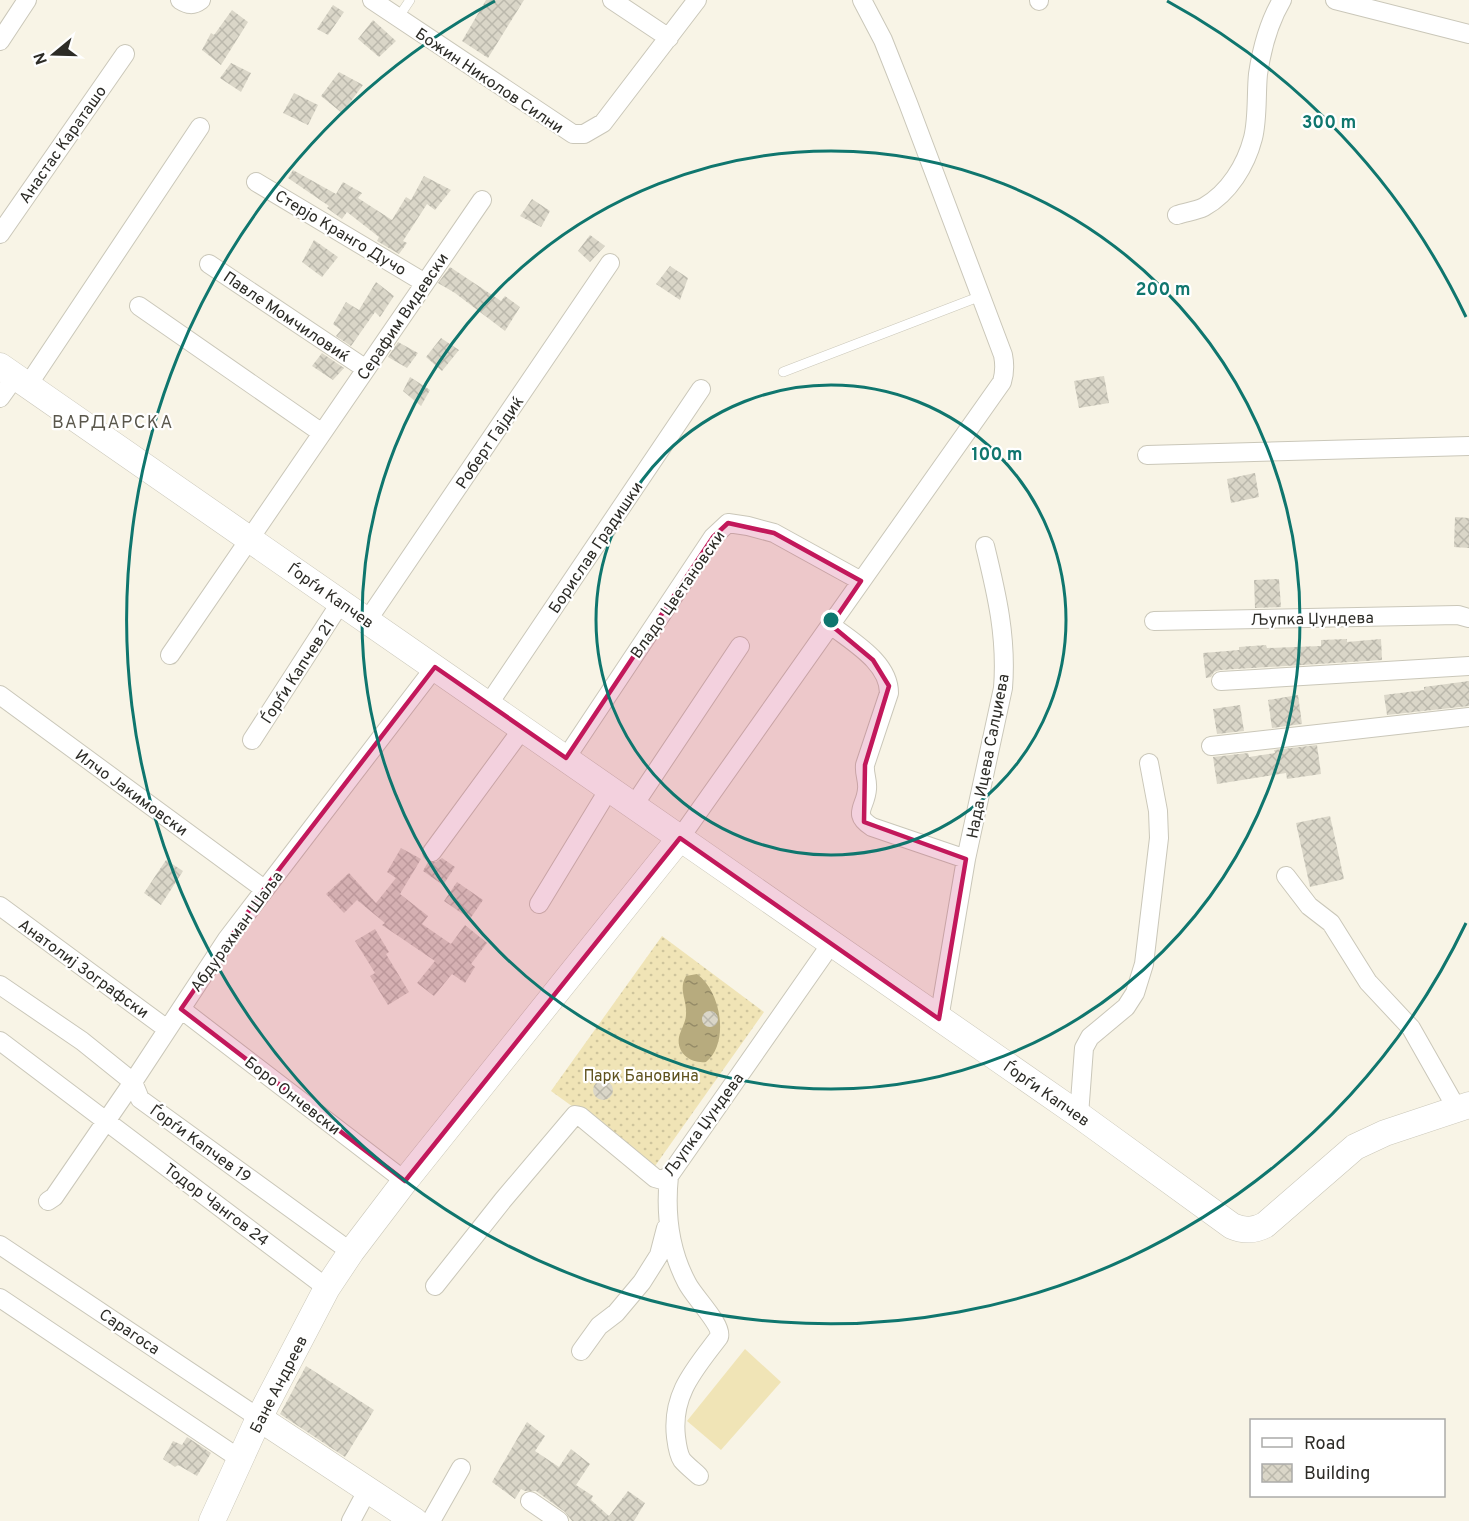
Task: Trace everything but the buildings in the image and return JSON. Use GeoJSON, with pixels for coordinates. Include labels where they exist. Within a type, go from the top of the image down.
{"type":"FeatureCollection","features":[{"type":"Feature","properties":{"kind":"street"},"geometry":{"type":"LineString","coordinates":[[0,41],[27,0]]}},
{"type":"Feature","properties":{"kind":"street"},"geometry":{"type":"LineString","coordinates":[[180,0],[186,4],[194,4],[201,0]]}},
{"type":"Feature","properties":{"kind":"street","name":"Божин Николов Силни"},"geometry":{"type":"LineString","coordinates":[[372,0],[573,134],[584,134],[603,123],[697,0]]}},
{"type":"Feature","properties":{"kind":"street"},"geometry":{"type":"LineString","coordinates":[[612,0],[669,38]]}},
{"type":"Feature","properties":{"kind":"street"},"geometry":{"type":"LineString","coordinates":[[351,1252],[405,1181],[680,838],[1002,382],[1005,367],[1003,355],[904,92],[883,40],[862,0]]}},
{"type":"Feature","properties":{"kind":"street"},"geometry":{"type":"LineString","coordinates":[[1177,215],[1203,207],[1226,188],[1239,173],[1254,137],[1259,72],[1264,42],[1273,16],[1282,0]]}},
{"type":"Feature","properties":{"kind":"street"},"geometry":{"type":"LineString","coordinates":[[1335,0],[1392,7],[1469,34]]}},
{"type":"Feature","properties":{"kind":"street","name":"Анастас Караташо"},"geometry":{"type":"LineString","coordinates":[[0,234],[125,54]]}},
{"type":"Feature","properties":{"kind":"street"},"geometry":{"type":"LineString","coordinates":[[0,398],[200,127]]}},
{"type":"Feature","properties":{"kind":"street","name":"Стерјо Кранго Дучо"},"geometry":{"type":"LineString","coordinates":[[256,182],[425,283]]}},
{"type":"Feature","properties":{"kind":"street","name":"Серафим Видевски"},"geometry":{"type":"LineString","coordinates":[[170,655],[482,200]]}},
{"type":"Feature","properties":{"kind":"street","name":"Роберт Гајдиќ"},"geometry":{"type":"LineString","coordinates":[[368,621],[610,263]]}},
{"type":"Feature","properties":{"kind":"street","name":"Павле Момчиловиќ"},"geometry":{"type":"LineString","coordinates":[[209,264],[366,369]]}},
{"type":"Feature","properties":{"kind":"street"},"geometry":{"type":"LineString","coordinates":[[139,306],[322,433]]}},
{"type":"Feature","properties":{"kind":"street","name":"Ѓорѓи Капчев"},"geometry":{"type":"LineString","coordinates":[[14,376],[1079,1115],[1232,1226],[1240,1230],[1257,1230],[1266,1225],[1356,1147],[1386,1133],[1463,1107]]}},
{"type":"Feature","properties":{"kind":"street","name":"Борислав Градишки"},"geometry":{"type":"LineString","coordinates":[[488,705],[701,389]]}},
{"type":"Feature","properties":{"kind":"street"},"geometry":{"type":"LineString","coordinates":[[1147,455],[1469,446]]}},
{"type":"Feature","properties":{"kind":"street","name":"Владо Цветановски"},"geometry":{"type":"LineString","coordinates":[[566,758],[713,537],[728,523],[774,533],[861,581]]}},
{"type":"Feature","properties":{"kind":"street","name":"Нада Ицева Салџиева"},"geometry":{"type":"LineString","coordinates":[[939,1019],[966,859],[1003,688],[1005,660],[999,604],[985,546]]}},
{"type":"Feature","properties":{"kind":"street","name":"Ѓорѓи Капчев 21"},"geometry":{"type":"LineString","coordinates":[[252,740],[341,602]]}},
{"type":"Feature","properties":{"kind":"street","name":"Љупка Џундева"},"geometry":{"type":"LineString","coordinates":[[1154,621],[1458,615],[1469,618]]}},
{"type":"Feature","properties":{"kind":"street","name":"Нада Ицева Салџиева"},"geometry":{"type":"LineString","coordinates":[[831,625],[873,660],[881,669],[889,686],[889,693],[865,765],[864,774],[868,784],[860,812],[864,822],[872,827],[966,859]]}},
{"type":"Feature","properties":{"kind":"street"},"geometry":{"type":"LineString","coordinates":[[634,806],[740,646]]}},
{"type":"Feature","properties":{"kind":"street"},"geometry":{"type":"LineString","coordinates":[[1221,681],[1469,666]]}},
{"type":"Feature","properties":{"kind":"street","name":"Абдурахман Шаља"},"geometry":{"type":"LineString","coordinates":[[48,1201],[54,1197],[133,1082],[226,939],[435,667]]}},
{"type":"Feature","properties":{"kind":"street","name":"Илчо Јакимовски"},"geometry":{"type":"LineString","coordinates":[[0,695],[264,889]]}},
{"type":"Feature","properties":{"kind":"street"},"geometry":{"type":"LineString","coordinates":[[1211,746],[1469,717]]}},
{"type":"Feature","properties":{"kind":"street"},"geometry":{"type":"LineString","coordinates":[[432,852],[522,728]]}},
{"type":"Feature","properties":{"kind":"street"},"geometry":{"type":"LineString","coordinates":[[1079,1115],[1084,1048],[1090,1037],[1126,1007],[1135,993],[1144,964],[1159,838],[1158,811],[1149,763]]}},
{"type":"Feature","properties":{"kind":"street"},"geometry":{"type":"LineString","coordinates":[[539,904],[609,789]]}},
{"type":"Feature","properties":{"kind":"street"},"geometry":{"type":"LineString","coordinates":[[1286,876],[1309,906],[1331,923],[1368,982],[1411,1028],[1463,1107]]}},
{"type":"Feature","properties":{"kind":"street","name":"Анатолиј Зографски"},"geometry":{"type":"LineString","coordinates":[[0,906],[167,1029]]}},
{"type":"Feature","properties":{"kind":"street","name":"Љупка Џундева"},"geometry":{"type":"LineString","coordinates":[[435,1286],[503,1200],[575,1115],[580,1116],[655,1178],[662,1180],[669,1176],[831,944]]}},
{"type":"Feature","properties":{"kind":"street","name":"Ѓорѓи Капчев 19"},"geometry":{"type":"LineString","coordinates":[[0,985],[82,1041],[133,1082],[140,1099],[351,1252]]}},
{"type":"Feature","properties":{"kind":"street","name":"Боро Ончевски"},"geometry":{"type":"LineString","coordinates":[[181,1009],[405,1181]]}},
{"type":"Feature","properties":{"kind":"street","name":"Тодор Чангов 24"},"geometry":{"type":"LineString","coordinates":[[0,1041],[327,1288]]}},
{"type":"Feature","properties":{"kind":"street"},"geometry":{"type":"LineString","coordinates":[[669,1176],[666,1205],[675,1254],[687,1284],[721,1333],[681,1392],[675,1419],[677,1446],[681,1459],[699,1476]]}},
{"type":"Feature","properties":{"kind":"street"},"geometry":{"type":"LineString","coordinates":[[581,1351],[599,1326],[626,1303],[652,1266],[663,1242],[668,1217]]}},
{"type":"Feature","properties":{"kind":"street","name":"Сарагоса"},"geometry":{"type":"LineString","coordinates":[[0,1245],[260,1418]]}},
{"type":"Feature","properties":{"kind":"street","name":"Бане Андреев"},"geometry":{"type":"LineString","coordinates":[[212,1521],[260,1418],[327,1288],[351,1252]]}},
{"type":"Feature","properties":{"kind":"street"},"geometry":{"type":"LineString","coordinates":[[0,1298],[240,1459]]}},
{"type":"Feature","properties":{"kind":"street"},"geometry":{"type":"LineString","coordinates":[[260,1418],[416,1521]]}},
{"type":"Feature","properties":{"kind":"street"},"geometry":{"type":"LineString","coordinates":[[431,1521],[461,1468]]}},
{"type":"Feature","properties":{"kind":"street"},"geometry":{"type":"LineString","coordinates":[[351,1521],[368,1489]]}},
{"type":"Feature","properties":{"kind":"street"},"geometry":{"type":"LineString","coordinates":[[530,1501],[559,1521]]}},
{"type":"Feature","properties":{"kind":"lane"},"geometry":{"type":"LineString","coordinates":[[398,18],[410,0]]}},
{"type":"Feature","properties":{"kind":"lane"},"geometry":{"type":"LineString","coordinates":[[783,372],[981,296]]}},
{"type":"Feature","properties":{"kind":"highlighted area"},"geometry":{"type":"Polygon","coordinates":[[[728,523],[774,533],[861,581],[831,625],[873,660],[889,686],[865,765],[864,822],[966,859],[939,1019],[680,838],[405,1181],[181,1009],[264,889],[435,667],[566,758],[713,537],[728,523]]]}},
{"type":"Feature","properties":{"kind":"green space","name":"Парк Бановина"},"geometry":{"type":"Polygon","coordinates":[[[662,936],[764,1012],[655,1166],[551,1091],[662,936]]]}},
{"type":"Feature","properties":{"kind":"green space"},"geometry":{"type":"Polygon","coordinates":[[[745,1349],[781,1382],[721,1450],[687,1421],[745,1349]]]}},
{"type":"Feature","properties":{"kind":"water"},"geometry":{"type":"Polygon","coordinates":[[[697,974],[712,992],[720,1017],[718,1043],[706,1062],[686,1057],[679,1043],[686,1017],[684,981],[686,976],[697,974]]]}},
{"type":"Feature","properties":{"kind":"district","name":"ВАРДАРСКА"},"geometry":{"type":"Point","coordinates":[113,422]}}]}
